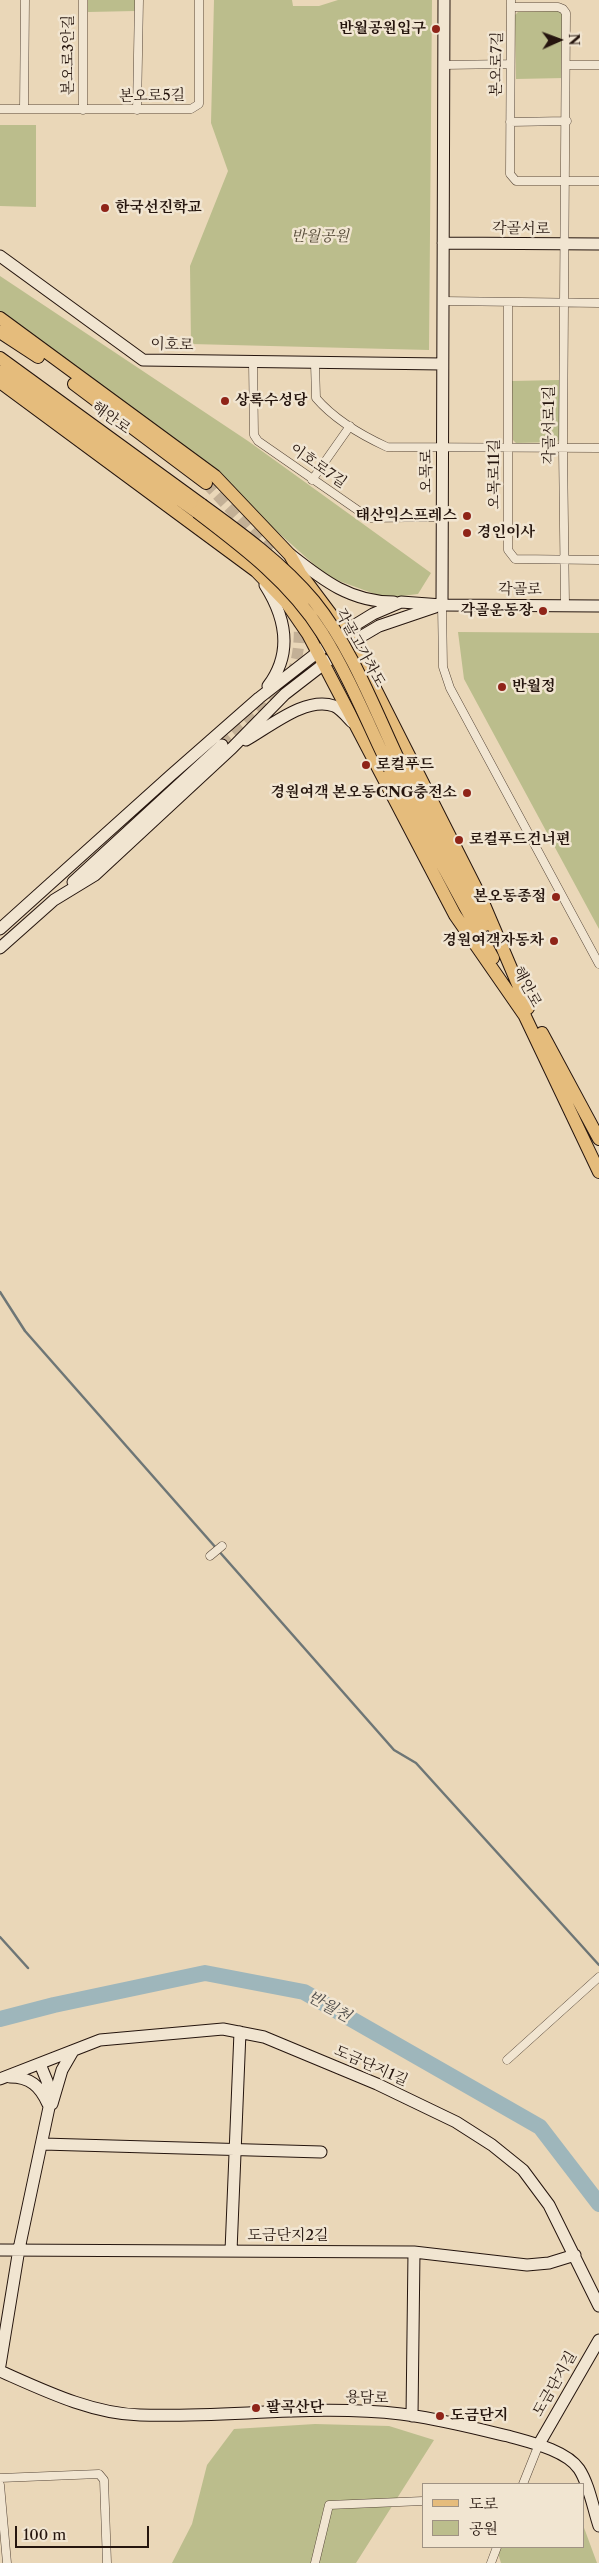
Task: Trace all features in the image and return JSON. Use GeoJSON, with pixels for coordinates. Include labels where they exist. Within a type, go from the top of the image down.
{"type":"FeatureCollection","features":[{"type":"Feature","properties":{"kind":"main road","name":"오목로"},"geometry":{"type":"LineString","coordinates":[[442,605],[444,0]]}},
{"type":"Feature","properties":{"kind":"main road","name":"각골서로"},"geometry":{"type":"LineString","coordinates":[[443,243],[599,244]]}},
{"type":"Feature","properties":{"kind":"main road","name":"이호로"},"geometry":{"type":"LineString","coordinates":[[0,256],[143,360],[442,364]]}},
{"type":"Feature","properties":{"kind":"main road"},"geometry":{"type":"LineString","coordinates":[[0,318],[215,476],[290,555],[332,587],[356,596],[383,602],[401,602]]}},
{"type":"Feature","properties":{"kind":"main road"},"geometry":{"type":"LineString","coordinates":[[0,332],[29,350],[206,483]]}},
{"type":"Feature","properties":{"kind":"main road","name":"해안로"},"geometry":{"type":"LineString","coordinates":[[0,358],[200,508]]}},
{"type":"Feature","properties":{"kind":"main road","name":"해안로"},"geometry":{"type":"LineString","coordinates":[[0,372],[200,508]]}},
{"type":"Feature","properties":{"kind":"main road"},"geometry":{"type":"LineString","coordinates":[[0,382],[256,571],[286,602],[318,652],[455,915],[527,1012]]}},
{"type":"Feature","properties":{"kind":"main road","name":"각골고가차도"},"geometry":{"type":"LineString","coordinates":[[200,508],[251,541],[286,571],[314,602],[335,632],[350,661],[395,767]]}},
{"type":"Feature","properties":{"kind":"main road"},"geometry":{"type":"LineString","coordinates":[[290,555],[300,573],[347,635],[366,671],[482,900],[527,1012]]}},
{"type":"Feature","properties":{"kind":"main road"},"geometry":{"type":"LineString","coordinates":[[256,571],[278,606],[283,626],[284,648],[280,668],[259,698]]}},
{"type":"Feature","properties":{"kind":"main road","name":"각골로"},"geometry":{"type":"LineString","coordinates":[[347,635],[373,614],[401,602],[442,605],[599,606]]}},
{"type":"Feature","properties":{"kind":"main road","name":"각골로"},"geometry":{"type":"LineString","coordinates":[[347,635],[442,605]]}},
{"type":"Feature","properties":{"kind":"main road"},"geometry":{"type":"LineString","coordinates":[[0,929],[259,698],[318,652],[347,635]]}},
{"type":"Feature","properties":{"kind":"main road"},"geometry":{"type":"LineString","coordinates":[[0,948],[54,900],[95,875],[227,746],[285,694],[324,664],[347,635]]}},
{"type":"Feature","properties":{"kind":"main road"},"geometry":{"type":"LineString","coordinates":[[335,686],[334,669],[342,658],[354,659],[366,671]]}},
{"type":"Feature","properties":{"kind":"main road"},"geometry":{"type":"LineString","coordinates":[[227,746],[317,702],[337,707],[356,726]]}},
{"type":"Feature","properties":{"kind":"main road","name":"해안로"},"geometry":{"type":"LineString","coordinates":[[395,767],[527,1012],[599,1139]]}},
{"type":"Feature","properties":{"kind":"main road","name":"해안로"},"geometry":{"type":"LineString","coordinates":[[527,1012],[599,1172]]}},
{"type":"Feature","properties":{"kind":"main road","name":"도금단지1길"},"geometry":{"type":"LineString","coordinates":[[3,2078],[100,2040],[224,2029],[264,2037],[377,2084],[456,2122],[492,2145],[528,2177],[549,2205],[599,2306]]}},
{"type":"Feature","properties":{"kind":"main road"},"geometry":{"type":"LineString","coordinates":[[231,2251],[240,2032]]}},
{"type":"Feature","properties":{"kind":"main road"},"geometry":{"type":"LineString","coordinates":[[48,2112],[62,2070],[74,2051]]}},
{"type":"Feature","properties":{"kind":"main road"},"geometry":{"type":"LineString","coordinates":[[0,2365],[19,2249],[43,2144],[50,2098],[47,2081],[40,2064]]}},
{"type":"Feature","properties":{"kind":"main road"},"geometry":{"type":"LineString","coordinates":[[3,2078],[20,2077],[31,2081],[44,2094],[48,2112]]}},
{"type":"Feature","properties":{"kind":"main road"},"geometry":{"type":"LineString","coordinates":[[43,2144],[321,2152]]}},
{"type":"Feature","properties":{"kind":"main road","name":"도금단지2길"},"geometry":{"type":"LineString","coordinates":[[0,2250],[414,2252],[527,2265],[549,2263],[574,2255]]}},
{"type":"Feature","properties":{"kind":"main road"},"geometry":{"type":"LineString","coordinates":[[412,2416],[414,2252]]}},
{"type":"Feature","properties":{"kind":"main road","name":"도금단지길"},"geometry":{"type":"LineString","coordinates":[[539,2444],[599,2340]]}},
{"type":"Feature","properties":{"kind":"main road","name":"용담로"},"geometry":{"type":"LineString","coordinates":[[0,2371],[37,2388],[97,2408],[138,2415],[247,2412],[376,2413],[412,2416],[539,2444],[569,2459],[579,2469],[584,2483]]}},
{"type":"Feature","properties":{"kind":"main road","name":"용담로"},"geometry":{"type":"LineString","coordinates":[[584,2483],[599,2526]]}},
{"type":"Feature","properties":{"kind":"street"},"geometry":{"type":"LineString","coordinates":[[24,0],[24,109]]}},
{"type":"Feature","properties":{"kind":"street","name":"본오로3안길"},"geometry":{"type":"LineString","coordinates":[[83,0],[83,110]]}},
{"type":"Feature","properties":{"kind":"street"},"geometry":{"type":"LineString","coordinates":[[137,110],[139,0]]}},
{"type":"Feature","properties":{"kind":"street","name":"본오로5길"},"geometry":{"type":"LineString","coordinates":[[0,109],[192,110],[199,104],[199,0]]}},
{"type":"Feature","properties":{"kind":"street","name":"본오로7길"},"geometry":{"type":"LineString","coordinates":[[565,181],[567,121],[566,13],[564,9],[511,3],[510,174],[516,181],[565,181],[599,181]]}},
{"type":"Feature","properties":{"kind":"street"},"geometry":{"type":"LineString","coordinates":[[443,65],[510,64]]}},
{"type":"Feature","properties":{"kind":"street"},"geometry":{"type":"LineString","coordinates":[[567,65],[599,65]]}},
{"type":"Feature","properties":{"kind":"street"},"geometry":{"type":"LineString","coordinates":[[510,122],[567,121]]}},
{"type":"Feature","properties":{"kind":"street","name":"각골서로1길"},"geometry":{"type":"LineString","coordinates":[[565,181],[563,448],[565,605]]}},
{"type":"Feature","properties":{"kind":"street"},"geometry":{"type":"LineString","coordinates":[[442,301],[599,303]]}},
{"type":"Feature","properties":{"kind":"street","name":"오목로11길"},"geometry":{"type":"LineString","coordinates":[[508,302],[508,550],[515,559],[599,560]]}},
{"type":"Feature","properties":{"kind":"street","name":"이호로7길"},"geometry":{"type":"LineString","coordinates":[[253,362],[254,435],[258,441],[369,518],[442,518]]}},
{"type":"Feature","properties":{"kind":"street"},"geometry":{"type":"LineString","coordinates":[[316,363],[316,398],[324,408],[365,438],[386,447],[599,448]]}},
{"type":"Feature","properties":{"kind":"street"},"geometry":{"type":"LineString","coordinates":[[312,480],[350,426]]}},
{"type":"Feature","properties":{"kind":"street","name":"오목로"},"geometry":{"type":"LineString","coordinates":[[442,605],[443,667],[450,688],[599,964]]}},
{"type":"Feature","properties":{"kind":"street"},"geometry":{"type":"LineString","coordinates":[[210,1556],[222,1546]]}},
{"type":"Feature","properties":{"kind":"street"},"geometry":{"type":"LineString","coordinates":[[507,2060],[599,1978]]}},
{"type":"Feature","properties":{"kind":"street"},"geometry":{"type":"LineString","coordinates":[[522,2483],[539,2444]]}},
{"type":"Feature","properties":{"kind":"street"},"geometry":{"type":"LineString","coordinates":[[0,2478],[99,2474],[104,2480],[107,2563]]}},
{"type":"Feature","properties":{"kind":"street"},"geometry":{"type":"LineString","coordinates":[[0,2485],[7,2563]]}},
{"type":"Feature","properties":{"kind":"street"},"geometry":{"type":"LineString","coordinates":[[315,2563],[329,2505],[422,2501]]}},
{"type":"Feature","properties":{"kind":"street"},"geometry":{"type":"LineString","coordinates":[[491,2563],[497,2548]]}},
{"type":"Feature","properties":{"kind":"green space"},"geometry":{"type":"Polygon","coordinates":[[[88,0],[135,0],[135,11],[88,12],[88,0]]]}},
{"type":"Feature","properties":{"kind":"green space","name":"반월공원"},"geometry":{"type":"Polygon","coordinates":[[[214,0],[292,0],[293,6],[319,6],[338,0],[432,0],[429,350],[191,344],[190,266],[228,171],[211,123],[214,0]]]}},
{"type":"Feature","properties":{"kind":"green space"},"geometry":{"type":"Polygon","coordinates":[[[560,11],[563,15],[564,78],[516,79],[515,15],[518,12],[560,11]]]}},
{"type":"Feature","properties":{"kind":"green space"},"geometry":{"type":"Polygon","coordinates":[[[0,125],[36,125],[36,207],[0,206],[0,125]]]}},
{"type":"Feature","properties":{"kind":"green space"},"geometry":{"type":"Polygon","coordinates":[[[0,276],[248,441],[431,573],[418,594],[386,598],[328,577],[262,518],[0,318],[0,276]]]}},
{"type":"Feature","properties":{"kind":"green space"},"geometry":{"type":"Polygon","coordinates":[[[559,380],[560,439],[557,442],[516,443],[513,440],[512,381],[559,380]]]}},
{"type":"Feature","properties":{"kind":"green space"},"geometry":{"type":"Polygon","coordinates":[[[458,632],[599,633],[599,929],[464,679],[458,632]]]}},
{"type":"Feature","properties":{"kind":"green space"},"geometry":{"type":"Polygon","coordinates":[[[315,2424],[389,2426],[434,2440],[356,2563],[172,2563],[192,2524],[207,2465],[234,2429],[315,2424]]]}},
{"type":"Feature","properties":{"kind":"green space"},"geometry":{"type":"Polygon","coordinates":[[[584,2528],[597,2563],[501,2563],[496,2548],[584,2548],[584,2528]]]}},
{"type":"Feature","properties":{"kind":"waterway"},"geometry":{"type":"LineString","coordinates":[[0,1292],[25,1331],[394,1750],[416,1763],[599,1965]]}},
{"type":"Feature","properties":{"kind":"waterway"},"geometry":{"type":"LineString","coordinates":[[0,1937],[28,1968]]}},
{"type":"Feature","properties":{"kind":"waterway","name":"반월천"},"geometry":{"type":"LineString","coordinates":[[0,2019],[54,2005],[205,1973],[304,1992],[540,2127],[599,2204]]}},
{"type":"Feature","properties":{"kind":"tunnel"},"geometry":{"type":"LineString","coordinates":[[206,483],[272,554]]}},
{"type":"Feature","properties":{"kind":"tunnel"},"geometry":{"type":"LineString","coordinates":[[222,745],[273,699],[289,678],[294,669],[297,656],[299,619]]}},
{"type":"Feature","properties":{"kind":"place","name":"반월공원입구"},"geometry":{"type":"Point","coordinates":[436,29]}},
{"type":"Feature","properties":{"kind":"place","name":"한국선진학교"},"geometry":{"type":"Point","coordinates":[105,208]}},
{"type":"Feature","properties":{"kind":"place","name":"상록수성당"},"geometry":{"type":"Point","coordinates":[225,401]}},
{"type":"Feature","properties":{"kind":"place","name":"태산익스프레스"},"geometry":{"type":"Point","coordinates":[467,516]}},
{"type":"Feature","properties":{"kind":"place","name":"경인이사"},"geometry":{"type":"Point","coordinates":[467,533]}},
{"type":"Feature","properties":{"kind":"place","name":"각골운동장"},"geometry":{"type":"Point","coordinates":[543,611]}},
{"type":"Feature","properties":{"kind":"place","name":"반월정"},"geometry":{"type":"Point","coordinates":[502,687]}},
{"type":"Feature","properties":{"kind":"place","name":"로컬푸드"},"geometry":{"type":"Point","coordinates":[366,765]}},
{"type":"Feature","properties":{"kind":"place","name":"경원여객 본오동CNG충전소"},"geometry":{"type":"Point","coordinates":[467,793]}},
{"type":"Feature","properties":{"kind":"place","name":"로컬푸드건너편"},"geometry":{"type":"Point","coordinates":[459,840]}},
{"type":"Feature","properties":{"kind":"place","name":"본오동종점"},"geometry":{"type":"Point","coordinates":[556,897]}},
{"type":"Feature","properties":{"kind":"place","name":"경원여객자동차"},"geometry":{"type":"Point","coordinates":[554,941]}},
{"type":"Feature","properties":{"kind":"place","name":"팔곡산단"},"geometry":{"type":"Point","coordinates":[256,2408]}},
{"type":"Feature","properties":{"kind":"place","name":"도금단지"},"geometry":{"type":"Point","coordinates":[440,2416]}}]}
